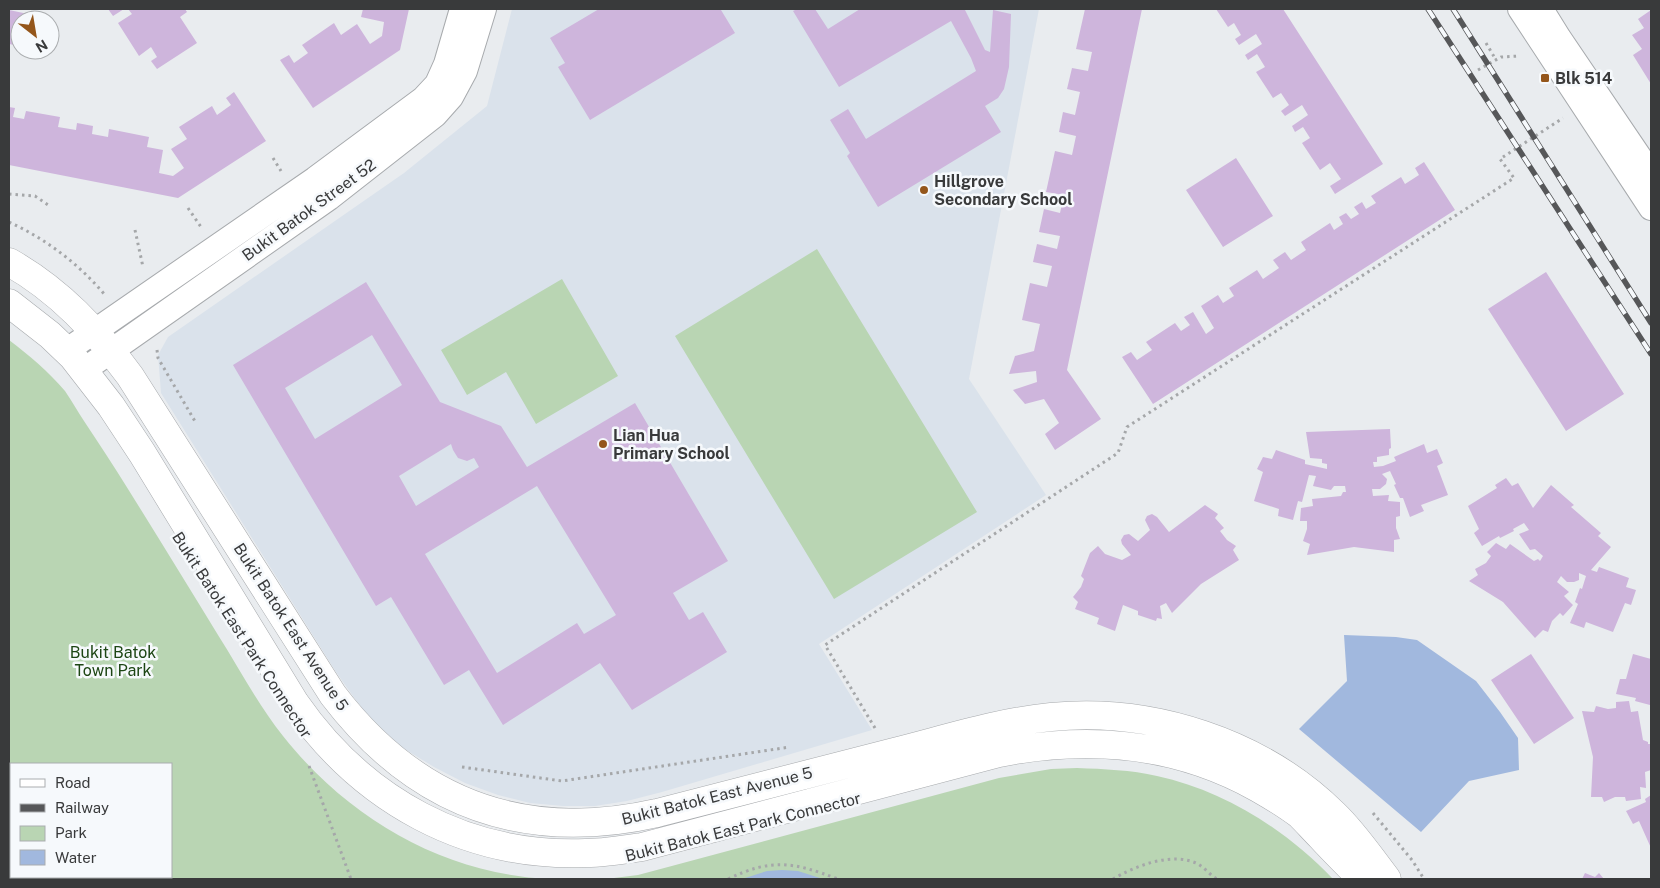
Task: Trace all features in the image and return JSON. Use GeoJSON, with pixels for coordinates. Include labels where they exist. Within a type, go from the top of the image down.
{"type":"FeatureCollection","features":[{"type":"Feature","properties":{"kind":"street","name":"Bukit Batok Street 52"},"geometry":{"type":"LineString","coordinates":[[110,336],[423,99],[437,84],[446,64],[462,9]]}},
{"type":"Feature","properties":{"kind":"street","name":"Bukit Batok Street 52"},"geometry":{"type":"LineString","coordinates":[[75,360],[329,198],[435,115],[451,97],[465,72],[484,9]]}},
{"type":"Feature","properties":{"kind":"street"},"geometry":{"type":"LineString","coordinates":[[1520,9],[1651,208]]}},
{"type":"Feature","properties":{"kind":"street"},"geometry":{"type":"LineString","coordinates":[[1541,9],[1651,174]]}},
{"type":"Feature","properties":{"kind":"street","name":"Bukit Batok East Avenue 5"},"geometry":{"type":"LineString","coordinates":[[9,262],[46,286],[110,336],[134,382],[333,695],[348,715],[382,750],[401,766],[421,779],[465,802],[511,816],[536,820],[560,823],[609,822],[657,813],[992,727],[1050,717],[1104,716],[1151,722],[1197,733],[1226,744],[1283,772],[1334,814],[1387,879]]}},
{"type":"Feature","properties":{"kind":"street","name":"Bukit Batok East Avenue 5"},"geometry":{"type":"LineString","coordinates":[[9,303],[50,335],[75,360],[110,406],[142,453],[280,679],[311,726],[350,768],[372,786],[420,816],[446,828],[482,840],[528,850],[585,853],[614,851],[642,847],[999,753],[1055,744],[1113,744],[1173,754],[1224,771],[1250,784],[1300,815],[1360,879]]}},
{"type":"Feature","properties":{"kind":"path"},"geometry":{"type":"LineString","coordinates":[[1486,43],[1496,60]]}},
{"type":"Feature","properties":{"kind":"path"},"geometry":{"type":"LineString","coordinates":[[1478,70],[1501,57],[1523,56]]}},
{"type":"Feature","properties":{"kind":"path"},"geometry":{"type":"LineString","coordinates":[[868,732],[877,730],[825,645],[1118,453],[1127,427],[1514,178],[1500,159],[1570,114]]}},
{"type":"Feature","properties":{"kind":"path"},"geometry":{"type":"LineString","coordinates":[[273,158],[282,173]]}},
{"type":"Feature","properties":{"kind":"path"},"geometry":{"type":"LineString","coordinates":[[9,194],[35,196],[51,207]]}},
{"type":"Feature","properties":{"kind":"path"},"geometry":{"type":"LineString","coordinates":[[188,208],[203,230]]}},
{"type":"Feature","properties":{"kind":"path"},"geometry":{"type":"LineString","coordinates":[[9,222],[61,252],[107,296],[110,336],[157,350],[158,358],[198,427]]}},
{"type":"Feature","properties":{"kind":"path"},"geometry":{"type":"LineString","coordinates":[[135,230],[144,272]]}},
{"type":"Feature","properties":{"kind":"path"},"geometry":{"type":"LineString","coordinates":[[460,767],[562,781],[795,747]]}},
{"type":"Feature","properties":{"kind":"path"},"geometry":{"type":"LineString","coordinates":[[308,763],[351,879]]}},
{"type":"Feature","properties":{"kind":"path"},"geometry":{"type":"LineString","coordinates":[[1370,810],[1377,816],[1412,860],[1424,879]]}},
{"type":"Feature","properties":{"kind":"path"},"geometry":{"type":"LineString","coordinates":[[1113,879],[1146,864],[1174,860],[1196,863],[1217,879]]}},
{"type":"Feature","properties":{"kind":"path"},"geometry":{"type":"LineString","coordinates":[[728,879],[764,865],[781,864],[800,866],[838,879]]}},
{"type":"Feature","properties":{"kind":"shaded area","name":"Lian Hua Primary School"},"geometry":{"type":"Polygon","coordinates":[[[512,9],[1039,9],[969,379],[1046,495],[819,644],[872,730],[662,792],[627,801],[595,806],[530,803],[498,795],[465,783],[403,748],[375,724],[355,699],[336,672],[161,393],[158,355],[168,337],[404,173],[487,106],[512,9]]]}},
{"type":"Feature","properties":{"kind":"green space"},"geometry":{"type":"Polygon","coordinates":[[[817,249],[977,512],[834,599],[675,336],[817,249]]]}},
{"type":"Feature","properties":{"kind":"green space"},"geometry":{"type":"Polygon","coordinates":[[[562,279],[618,376],[536,424],[506,372],[467,395],[441,350],[562,279]]]}},
{"type":"Feature","properties":{"kind":"green space","name":"Bukit Batok Town Park"},"geometry":{"type":"Polygon","coordinates":[[[9,340],[38,364],[65,391],[123,480],[257,699],[283,736],[309,765],[337,792],[368,816],[401,836],[435,853],[472,866],[510,875],[549,879],[9,879],[9,340]]]}},
{"type":"Feature","properties":{"kind":"green space"},"geometry":{"type":"Polygon","coordinates":[[[1077,768],[1147,774],[1206,791],[1230,802],[1274,828],[1295,844],[1333,879],[606,879],[638,875],[999,778],[1051,769],[1077,768]]]}},
{"type":"Feature","properties":{"kind":"water"},"geometry":{"type":"Polygon","coordinates":[[[1344,635],[1396,637],[1417,640],[1476,681],[1518,738],[1519,770],[1469,781],[1421,832],[1299,729],[1347,681],[1344,635]]]}},
{"type":"Feature","properties":{"kind":"water"},"geometry":{"type":"Polygon","coordinates":[[[767,871],[798,871],[823,879],[742,879],[767,871]]]}},
{"type":"Feature","properties":{"kind":"building"},"geometry":{"type":"Polygon","coordinates":[[[108,9],[124,9],[113,16],[108,9]]]}},
{"type":"Feature","properties":{"kind":"building"},"geometry":{"type":"Polygon","coordinates":[[[128,9],[185,9],[187,12],[180,17],[197,43],[157,69],[151,61],[157,57],[151,47],[139,56],[118,23],[132,14],[128,9]]]}},
{"type":"Feature","properties":{"kind":"building"},"geometry":{"type":"Polygon","coordinates":[[[363,9],[409,9],[400,50],[313,108],[280,60],[289,55],[294,63],[308,53],[302,45],[334,23],[341,35],[357,24],[370,44],[382,36],[384,22],[361,17],[363,9]]]}},
{"type":"Feature","properties":{"kind":"building"},"geometry":{"type":"Polygon","coordinates":[[[599,9],[723,9],[721,10],[735,33],[590,120],[558,67],[565,63],[550,38],[599,9]]]}},
{"type":"Feature","properties":{"kind":"building"},"geometry":{"type":"Polygon","coordinates":[[[797,9],[815,9],[828,29],[860,9],[967,9],[965,10],[985,50],[990,52],[993,10],[1011,14],[1009,67],[1004,89],[998,98],[985,106],[1001,132],[878,207],[847,156],[850,153],[830,120],[848,109],[866,139],[976,71],[971,58],[951,21],[839,87],[793,11],[797,9]]]}},
{"type":"Feature","properties":{"kind":"building"},"geometry":{"type":"Polygon","coordinates":[[[1085,9],[1142,9],[1067,370],[1101,419],[1055,450],[1045,434],[1059,423],[1044,399],[1025,404],[1013,390],[1037,382],[1036,371],[1009,374],[1015,356],[1034,351],[1040,324],[1022,320],[1030,283],[1047,287],[1052,266],[1033,262],[1037,244],[1057,249],[1060,236],[1039,232],[1044,209],[1060,213],[1064,195],[1046,192],[1055,151],[1072,155],[1076,136],[1059,132],[1063,112],[1075,115],[1080,92],[1067,89],[1072,68],[1088,71],[1092,52],[1076,49],[1085,9]]]}},
{"type":"Feature","properties":{"kind":"building"},"geometry":{"type":"Polygon","coordinates":[[[1216,9],[1283,9],[1383,164],[1335,194],[1330,186],[1341,179],[1330,163],[1320,170],[1302,143],[1310,138],[1303,127],[1295,132],[1292,126],[1308,115],[1302,105],[1285,116],[1281,111],[1289,105],[1281,93],[1273,98],[1256,72],[1265,67],[1257,54],[1248,60],[1245,55],[1262,44],[1256,34],[1239,45],[1235,39],[1241,35],[1234,23],[1228,27],[1216,9]]]}},
{"type":"Feature","properties":{"kind":"building"},"geometry":{"type":"Polygon","coordinates":[[[9,10],[10,44],[9,44],[9,10]]]}},
{"type":"Feature","properties":{"kind":"building"},"geometry":{"type":"Polygon","coordinates":[[[1651,10],[1651,84],[1633,55],[1642,49],[1632,35],[1644,28],[1638,19],[1651,10]]]}},
{"type":"Feature","properties":{"kind":"building"},"geometry":{"type":"Polygon","coordinates":[[[234,92],[266,141],[178,198],[9,165],[9,107],[15,108],[13,117],[24,119],[26,111],[60,117],[58,127],[76,130],[77,123],[93,126],[92,134],[108,137],[109,129],[149,137],[147,147],[163,150],[159,173],[173,176],[184,168],[171,149],[187,139],[179,127],[212,106],[217,115],[231,105],[226,98],[234,92]]]}},
{"type":"Feature","properties":{"kind":"building"},"geometry":{"type":"Polygon","coordinates":[[[1236,158],[1273,216],[1223,247],[1186,190],[1236,158]]]}},
{"type":"Feature","properties":{"kind":"building"},"geometry":{"type":"Polygon","coordinates":[[[1424,162],[1455,210],[1153,404],[1122,357],[1131,352],[1137,360],[1152,350],[1146,342],[1175,323],[1181,331],[1190,325],[1184,317],[1193,312],[1206,334],[1214,328],[1201,306],[1218,295],[1223,303],[1234,296],[1229,288],[1257,270],[1263,279],[1279,268],[1273,260],[1285,252],[1291,260],[1306,250],[1301,242],[1330,223],[1334,230],[1343,224],[1339,217],[1346,213],[1351,219],[1359,214],[1354,207],[1362,202],[1366,209],[1376,203],[1371,196],[1401,177],[1405,184],[1419,175],[1415,168],[1424,162]]]}},
{"type":"Feature","properties":{"kind":"building"},"geometry":{"type":"Polygon","coordinates":[[[1546,272],[1624,394],[1566,431],[1488,309],[1546,272]]]}},
{"type":"Feature","properties":{"kind":"building"},"geometry":{"type":"Polygon","coordinates":[[[366,282],[440,402],[501,426],[527,467],[635,403],[728,561],[673,593],[689,620],[703,612],[727,652],[632,710],[600,663],[503,725],[469,670],[444,685],[391,597],[376,606],[233,365],[366,282]],[[372,335],[285,388],[315,439],[402,385],[372,335]],[[451,444],[399,476],[416,506],[479,467],[474,458],[467,461],[458,458],[451,444]],[[537,486],[425,554],[497,673],[577,623],[584,634],[616,615],[537,486]]]}},
{"type":"Feature","properties":{"kind":"building"},"geometry":{"type":"Polygon","coordinates":[[[1390,429],[1391,448],[1389,449],[1389,455],[1377,457],[1377,462],[1373,462],[1374,467],[1396,461],[1394,457],[1424,444],[1427,453],[1437,449],[1443,463],[1437,466],[1448,495],[1421,505],[1424,511],[1410,517],[1403,498],[1400,498],[1394,485],[1396,484],[1390,471],[1382,474],[1387,479],[1386,484],[1380,489],[1372,489],[1373,496],[1389,495],[1388,501],[1400,502],[1400,516],[1396,517],[1396,528],[1400,539],[1394,540],[1394,552],[1354,547],[1307,555],[1310,544],[1303,541],[1307,529],[1307,521],[1300,521],[1301,508],[1313,506],[1312,499],[1341,496],[1343,492],[1346,492],[1345,486],[1334,486],[1331,490],[1313,486],[1316,476],[1309,475],[1302,502],[1298,501],[1293,520],[1278,516],[1279,509],[1254,501],[1263,472],[1257,469],[1263,457],[1272,459],[1276,450],[1305,460],[1305,464],[1327,469],[1327,464],[1322,463],[1322,459],[1310,458],[1306,432],[1390,429]]]}},
{"type":"Feature","properties":{"kind":"building"},"geometry":{"type":"Polygon","coordinates":[[[1506,478],[1512,486],[1518,483],[1533,508],[1551,485],[1574,505],[1571,507],[1601,533],[1598,536],[1611,547],[1591,570],[1597,572],[1599,567],[1629,578],[1626,587],[1636,590],[1631,605],[1625,603],[1613,632],[1586,622],[1584,628],[1570,623],[1578,604],[1575,602],[1586,576],[1579,573],[1579,580],[1574,582],[1567,582],[1561,576],[1557,582],[1569,592],[1564,596],[1573,605],[1563,616],[1560,613],[1552,621],[1548,632],[1543,630],[1535,638],[1503,602],[1469,581],[1478,575],[1475,569],[1486,563],[1491,556],[1487,552],[1496,543],[1506,549],[1510,544],[1534,561],[1538,559],[1540,561],[1543,556],[1535,549],[1530,550],[1519,534],[1529,530],[1524,523],[1513,529],[1514,531],[1500,538],[1499,536],[1482,546],[1474,533],[1479,529],[1468,506],[1497,488],[1495,485],[1506,478]]]}},
{"type":"Feature","properties":{"kind":"building"},"geometry":{"type":"Polygon","coordinates":[[[1205,505],[1218,514],[1215,518],[1224,528],[1220,531],[1227,540],[1236,546],[1233,550],[1239,560],[1201,584],[1172,613],[1166,603],[1160,606],[1162,619],[1157,618],[1156,621],[1138,615],[1138,611],[1123,605],[1115,631],[1097,624],[1099,618],[1075,609],[1078,602],[1073,597],[1081,587],[1084,579],[1081,576],[1090,553],[1098,546],[1105,554],[1122,560],[1131,555],[1121,540],[1124,535],[1129,534],[1138,541],[1150,530],[1145,520],[1147,516],[1152,514],[1157,517],[1169,532],[1205,505]]]}},
{"type":"Feature","properties":{"kind":"building"},"geometry":{"type":"Polygon","coordinates":[[[1531,654],[1574,718],[1534,744],[1491,680],[1531,654]]]}},
{"type":"Feature","properties":{"kind":"building"},"geometry":{"type":"Polygon","coordinates":[[[1633,654],[1651,659],[1650,705],[1635,701],[1636,698],[1616,694],[1620,679],[1626,679],[1633,654]]]}},
{"type":"Feature","properties":{"kind":"building"},"geometry":{"type":"Polygon","coordinates":[[[1629,701],[1631,712],[1638,711],[1643,740],[1651,744],[1651,770],[1645,772],[1646,788],[1640,787],[1641,799],[1626,801],[1625,797],[1615,797],[1604,802],[1602,797],[1591,797],[1593,757],[1582,711],[1594,712],[1596,706],[1608,709],[1616,708],[1616,702],[1629,701]]]}},
{"type":"Feature","properties":{"kind":"building"},"geometry":{"type":"Polygon","coordinates":[[[1651,795],[1651,848],[1639,821],[1633,824],[1626,811],[1646,802],[1645,799],[1651,795]]]}},
{"type":"Feature","properties":{"kind":"building"},"geometry":{"type":"Polygon","coordinates":[[[1585,873],[1595,877],[1599,873],[1604,879],[1582,879],[1585,873]]]}},
{"type":"Feature","properties":{"kind":"railway"},"geometry":{"type":"LineString","coordinates":[[1428,9],[1651,354]]}},
{"type":"Feature","properties":{"kind":"railway"},"geometry":{"type":"LineString","coordinates":[[1453,9],[1651,323]]}},
{"type":"Feature","properties":{"kind":"place","name":"Blk 514"},"geometry":{"type":"Point","coordinates":[1545,78]}},
{"type":"Feature","properties":{"kind":"place","name":"Hillgrove Secondary School"},"geometry":{"type":"Point","coordinates":[924,190]}},
{"type":"Feature","properties":{"kind":"place","name":"Lian Hua Primary School"},"geometry":{"type":"Point","coordinates":[603,444]}}]}
